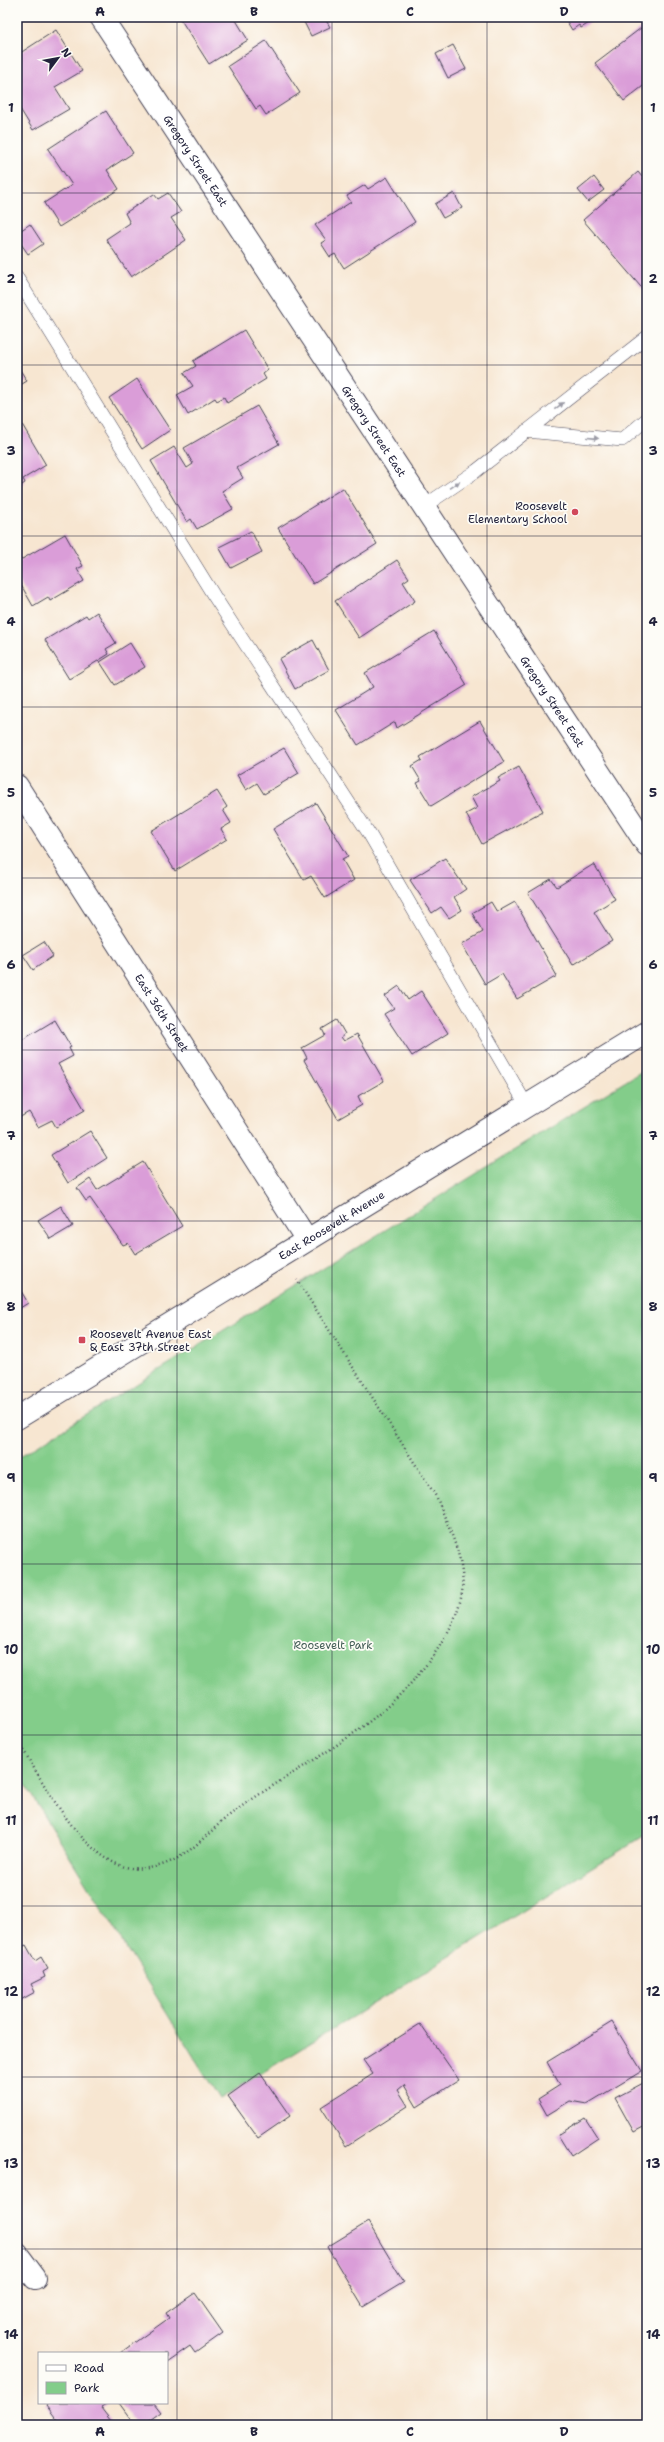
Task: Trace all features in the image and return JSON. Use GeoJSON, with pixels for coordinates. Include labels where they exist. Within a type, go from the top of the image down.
{"type":"FeatureCollection","features":[{"type":"Feature","properties":{"kind":"street","name":"Gregory Street East"},"geometry":{"type":"LineString","coordinates":[[102,17],[423,507],[647,844]]}},
{"type":"Feature","properties":{"kind":"street","name":"East 36th Street"},"geometry":{"type":"LineString","coordinates":[[17,786],[307,1240]]}},
{"type":"Feature","properties":{"kind":"street","name":"East Roosevelt Avenue"},"geometry":{"type":"LineString","coordinates":[[17,1418],[647,1032]]}},
{"type":"Feature","properties":{"kind":"street"},"geometry":{"type":"LineString","coordinates":[[17,2254],[35,2278]]}},
{"type":"Feature","properties":{"kind":"lane"},"geometry":{"type":"LineString","coordinates":[[17,278],[210,589],[370,835],[527,1106]]}},
{"type":"Feature","properties":{"kind":"lane"},"geometry":{"type":"LineString","coordinates":[[423,507],[476,470],[647,337]]}},
{"type":"Feature","properties":{"kind":"lane"},"geometry":{"type":"LineString","coordinates":[[526,431],[622,440],[647,419]]}},
{"type":"Feature","properties":{"kind":"path"},"geometry":{"type":"LineString","coordinates":[[17,1740],[73,1829],[96,1851],[121,1865],[138,1869],[155,1867],[181,1856],[231,1814],[326,1753],[378,1715],[412,1682],[441,1646],[461,1602],[462,1566],[437,1498],[282,1256]]}},
{"type":"Feature","properties":{"kind":"green space","name":"Roosevelt Park"},"geometry":{"type":"Polygon","coordinates":[[[647,1068],[647,1834],[220,2099],[17,1772],[17,1458],[647,1068]]]}},
{"type":"Feature","properties":{"kind":"building"},"geometry":{"type":"Polygon","coordinates":[[[179,17],[234,17],[248,40],[209,64],[179,17]]]}},
{"type":"Feature","properties":{"kind":"building"},"geometry":{"type":"Polygon","coordinates":[[[312,17],[324,17],[330,27],[311,36],[304,22],[312,17]]]}},
{"type":"Feature","properties":{"kind":"building"},"geometry":{"type":"Polygon","coordinates":[[[564,17],[599,17],[581,28],[579,25],[572,30],[564,17]]]}},
{"type":"Feature","properties":{"kind":"building"},"geometry":{"type":"Polygon","coordinates":[[[647,27],[647,83],[624,101],[595,63],[641,28],[643,31],[647,27]]]}},
{"type":"Feature","properties":{"kind":"building"},"geometry":{"type":"Polygon","coordinates":[[[56,30],[82,71],[55,87],[69,109],[33,130],[17,104],[17,55],[56,30]]]}},
{"type":"Feature","properties":{"kind":"building"},"geometry":{"type":"Polygon","coordinates":[[[266,41],[300,93],[266,115],[260,106],[256,109],[228,66],[266,41]]]}},
{"type":"Feature","properties":{"kind":"building"},"geometry":{"type":"Polygon","coordinates":[[[453,45],[466,69],[448,78],[436,54],[453,45]]]}},
{"type":"Feature","properties":{"kind":"building"},"geometry":{"type":"Polygon","coordinates":[[[106,111],[133,153],[107,170],[119,189],[59,227],[44,203],[72,185],[48,149],[106,111]]]}},
{"type":"Feature","properties":{"kind":"building"},"geometry":{"type":"Polygon","coordinates":[[[638,172],[647,183],[647,294],[583,220],[638,172]]]}},
{"type":"Feature","properties":{"kind":"building"},"geometry":{"type":"Polygon","coordinates":[[[387,177],[415,222],[344,268],[335,254],[330,257],[321,243],[326,240],[315,225],[351,202],[347,196],[365,185],[368,189],[387,177]]]}},
{"type":"Feature","properties":{"kind":"building"},"geometry":{"type":"Polygon","coordinates":[[[594,177],[604,190],[588,202],[578,190],[594,177]]]}},
{"type":"Feature","properties":{"kind":"building"},"geometry":{"type":"Polygon","coordinates":[[[168,193],[181,212],[171,218],[186,240],[131,277],[106,239],[130,223],[125,213],[154,194],[158,199],[168,193]]]}},
{"type":"Feature","properties":{"kind":"building"},"geometry":{"type":"Polygon","coordinates":[[[454,193],[462,208],[443,218],[435,204],[454,193]]]}},
{"type":"Feature","properties":{"kind":"building"},"geometry":{"type":"Polygon","coordinates":[[[30,224],[43,244],[28,254],[17,238],[17,233],[30,224]]]}},
{"type":"Feature","properties":{"kind":"building"},"geometry":{"type":"Polygon","coordinates":[[[244,330],[268,370],[263,374],[266,379],[227,403],[224,397],[217,401],[215,398],[188,415],[177,395],[193,386],[184,373],[196,366],[193,361],[244,330]]]}},
{"type":"Feature","properties":{"kind":"building"},"geometry":{"type":"Polygon","coordinates":[[[17,365],[27,381],[17,387],[17,365]]]}},
{"type":"Feature","properties":{"kind":"building"},"geometry":{"type":"Polygon","coordinates":[[[137,379],[170,430],[142,449],[109,398],[137,379]]]}},
{"type":"Feature","properties":{"kind":"building"},"geometry":{"type":"Polygon","coordinates":[[[257,406],[279,444],[237,468],[243,478],[222,491],[233,509],[197,529],[191,519],[187,522],[151,461],[174,447],[187,468],[193,464],[184,448],[257,406]]]}},
{"type":"Feature","properties":{"kind":"building"},"geometry":{"type":"Polygon","coordinates":[[[20,421],[46,465],[23,479],[25,483],[17,488],[17,423],[20,421]]]}},
{"type":"Feature","properties":{"kind":"building"},"geometry":{"type":"Polygon","coordinates":[[[343,488],[377,544],[313,584],[278,528],[343,488]]]}},
{"type":"Feature","properties":{"kind":"building"},"geometry":{"type":"Polygon","coordinates":[[[251,531],[262,552],[231,568],[219,547],[251,531]]]}},
{"type":"Feature","properties":{"kind":"building"},"geometry":{"type":"Polygon","coordinates":[[[65,534],[83,566],[77,569],[84,581],[50,601],[48,597],[33,606],[17,578],[17,562],[65,534]]]}},
{"type":"Feature","properties":{"kind":"building"},"geometry":{"type":"Polygon","coordinates":[[[397,560],[409,578],[403,582],[415,601],[359,638],[335,601],[397,560]]]}},
{"type":"Feature","properties":{"kind":"building"},"geometry":{"type":"Polygon","coordinates":[[[97,612],[116,643],[106,649],[109,654],[69,679],[45,640],[86,615],[88,618],[97,612]]]}},
{"type":"Feature","properties":{"kind":"building"},"geometry":{"type":"Polygon","coordinates":[[[434,631],[467,685],[397,728],[395,722],[358,745],[336,710],[373,687],[365,673],[434,631]]]}},
{"type":"Feature","properties":{"kind":"building"},"geometry":{"type":"Polygon","coordinates":[[[313,640],[329,670],[295,689],[279,659],[313,640]]]}},
{"type":"Feature","properties":{"kind":"building"},"geometry":{"type":"Polygon","coordinates":[[[130,643],[145,667],[115,685],[100,662],[130,643]]]}},
{"type":"Feature","properties":{"kind":"building"},"geometry":{"type":"Polygon","coordinates":[[[480,721],[504,762],[431,806],[417,783],[421,781],[412,766],[422,760],[420,757],[480,721]]]}},
{"type":"Feature","properties":{"kind":"building"},"geometry":{"type":"Polygon","coordinates":[[[284,748],[299,773],[264,794],[257,783],[246,790],[237,775],[284,748]]]}},
{"type":"Feature","properties":{"kind":"building"},"geometry":{"type":"Polygon","coordinates":[[[519,767],[543,811],[482,844],[466,814],[477,808],[471,797],[500,781],[498,778],[519,767]]]}},
{"type":"Feature","properties":{"kind":"building"},"geometry":{"type":"Polygon","coordinates":[[[217,791],[227,807],[223,810],[231,823],[221,829],[227,839],[175,871],[151,831],[217,791]]]}},
{"type":"Feature","properties":{"kind":"building"},"geometry":{"type":"Polygon","coordinates":[[[316,803],[348,856],[342,859],[354,880],[325,898],[311,876],[304,880],[273,829],[316,803]]]}},
{"type":"Feature","properties":{"kind":"building"},"geometry":{"type":"Polygon","coordinates":[[[445,858],[466,889],[454,897],[462,910],[449,918],[441,907],[432,913],[410,880],[445,858]]]}},
{"type":"Feature","properties":{"kind":"building"},"geometry":{"type":"Polygon","coordinates":[[[594,864],[615,899],[594,912],[612,941],[573,965],[528,893],[551,879],[557,887],[594,864]]]}},
{"type":"Feature","properties":{"kind":"building"},"geometry":{"type":"Polygon","coordinates":[[[491,902],[497,912],[515,902],[557,976],[517,999],[502,974],[485,984],[462,944],[483,932],[472,913],[491,902]]]}},
{"type":"Feature","properties":{"kind":"building"},"geometry":{"type":"Polygon","coordinates":[[[44,942],[53,956],[33,970],[23,955],[44,942]]]}},
{"type":"Feature","properties":{"kind":"building"},"geometry":{"type":"Polygon","coordinates":[[[399,986],[408,1000],[421,991],[448,1033],[412,1056],[384,1014],[394,1008],[385,996],[399,986]]]}},
{"type":"Feature","properties":{"kind":"building"},"geometry":{"type":"Polygon","coordinates":[[[55,1020],[71,1047],[69,1048],[73,1056],[58,1064],[85,1110],[56,1127],[52,1120],[38,1127],[29,1112],[17,1119],[17,1043],[55,1020]]]}},
{"type":"Feature","properties":{"kind":"building"},"geometry":{"type":"Polygon","coordinates":[[[337,1020],[345,1034],[341,1037],[344,1041],[357,1034],[384,1081],[358,1096],[362,1105],[338,1119],[304,1060],[307,1058],[302,1048],[325,1035],[322,1029],[337,1020]]]}},
{"type":"Feature","properties":{"kind":"building"},"geometry":{"type":"Polygon","coordinates":[[[90,1131],[107,1158],[68,1183],[51,1155],[90,1131]]]}},
{"type":"Feature","properties":{"kind":"building"},"geometry":{"type":"Polygon","coordinates":[[[143,1162],[182,1226],[135,1254],[128,1243],[123,1245],[90,1198],[86,1201],[77,1188],[90,1179],[97,1190],[143,1162]]]}},
{"type":"Feature","properties":{"kind":"building"},"geometry":{"type":"Polygon","coordinates":[[[61,1206],[73,1226],[51,1239],[38,1220],[61,1206]]]}},
{"type":"Feature","properties":{"kind":"building"},"geometry":{"type":"Polygon","coordinates":[[[17,1284],[28,1303],[17,1310],[17,1284]]]}},
{"type":"Feature","properties":{"kind":"building"},"geometry":{"type":"Polygon","coordinates":[[[17,1940],[21,1947],[26,1945],[35,1961],[41,1957],[48,1969],[43,1972],[45,1977],[31,1984],[35,1992],[17,2002],[17,1940]]]}},
{"type":"Feature","properties":{"kind":"building"},"geometry":{"type":"Polygon","coordinates":[[[612,2022],[642,2071],[587,2104],[570,2101],[547,2115],[538,2099],[560,2085],[547,2062],[612,2022]]]}},
{"type":"Feature","properties":{"kind":"building"},"geometry":{"type":"Polygon","coordinates":[[[420,2024],[459,2080],[417,2107],[404,2085],[398,2090],[408,2106],[346,2146],[321,2107],[373,2074],[363,2060],[420,2024]]]}},
{"type":"Feature","properties":{"kind":"building"},"geometry":{"type":"Polygon","coordinates":[[[260,2073],[290,2116],[258,2138],[228,2096],[260,2073]]]}},
{"type":"Feature","properties":{"kind":"building"},"geometry":{"type":"Polygon","coordinates":[[[647,2081],[647,2125],[634,2132],[615,2098],[647,2081]]]}},
{"type":"Feature","properties":{"kind":"building"},"geometry":{"type":"Polygon","coordinates":[[[585,2118],[598,2138],[571,2156],[558,2135],[585,2118]]]}},
{"type":"Feature","properties":{"kind":"building"},"geometry":{"type":"Polygon","coordinates":[[[368,2222],[404,2282],[363,2307],[327,2247],[368,2222]]]}},
{"type":"Feature","properties":{"kind":"building"},"geometry":{"type":"Polygon","coordinates":[[[195,2293],[223,2333],[195,2353],[190,2346],[168,2361],[168,2352],[121,2352],[169,2318],[166,2313],[195,2293]]]}},
{"type":"Feature","properties":{"kind":"building"},"geometry":{"type":"Polygon","coordinates":[[[107,2404],[101,2408],[114,2425],[61,2425],[46,2405],[107,2404]]]}},
{"type":"Feature","properties":{"kind":"building"},"geometry":{"type":"Polygon","coordinates":[[[120,2404],[155,2404],[161,2412],[143,2425],[135,2425],[120,2404]]]}},
{"type":"Feature","properties":{"kind":"place","name":"Roosevelt Elementary School"},"geometry":{"type":"Point","coordinates":[575,512]}},
{"type":"Feature","properties":{"kind":"place","name":"Roosevelt Avenue East & East 37th Street"},"geometry":{"type":"Point","coordinates":[82,1340]}}]}
